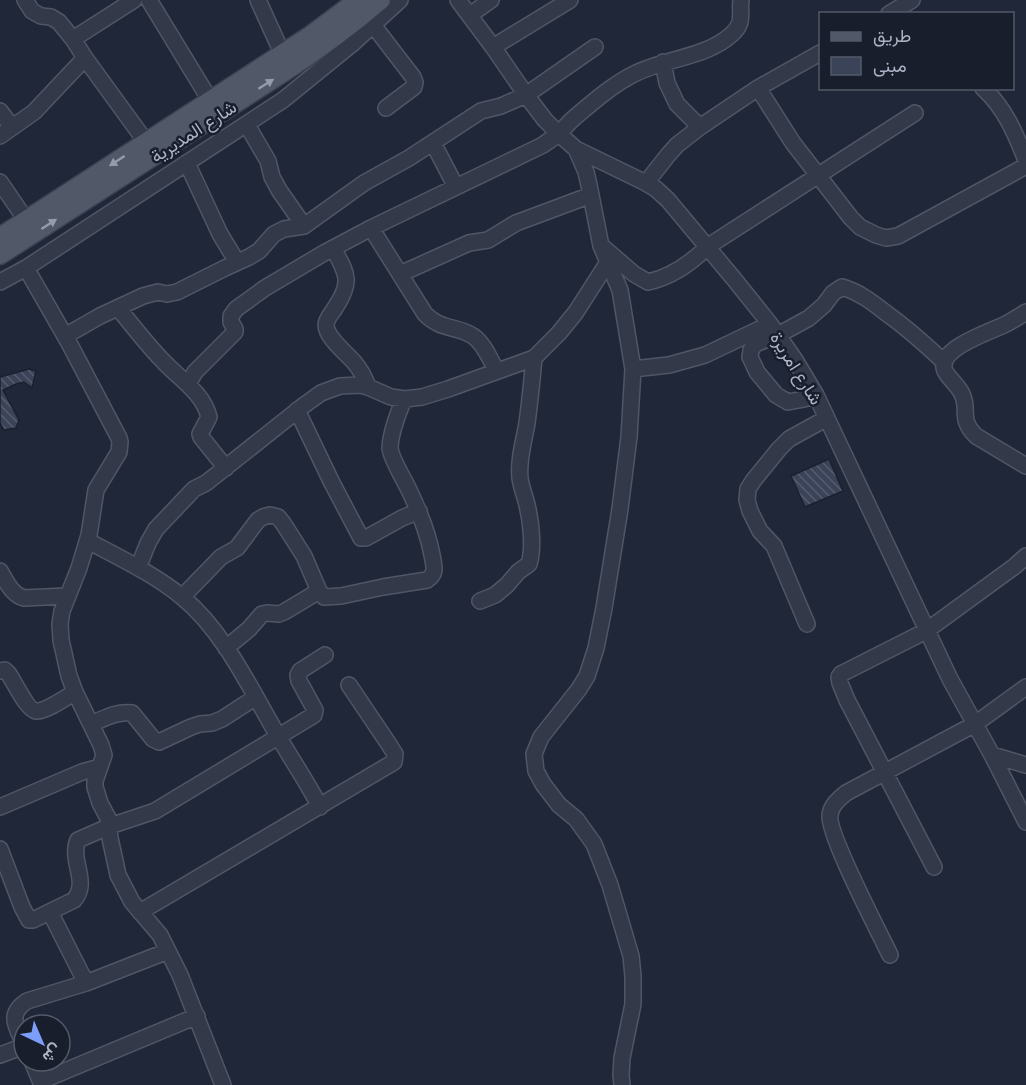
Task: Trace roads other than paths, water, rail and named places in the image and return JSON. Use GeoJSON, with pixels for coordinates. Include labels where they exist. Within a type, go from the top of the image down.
{"type":"FeatureCollection","features":[{"type":"Feature","properties":{"kind":"main road","name":"شارع المديرية"},"geometry":{"type":"LineString","coordinates":[[0,255],[214,108],[282,53],[311,35],[358,0]]}},
{"type":"Feature","properties":{"kind":"main road","name":"شارع المديرية"},"geometry":{"type":"LineString","coordinates":[[0,237],[146,142],[284,72],[330,41],[381,0]]}},
{"type":"Feature","properties":{"kind":"street"},"geometry":{"type":"LineString","coordinates":[[25,0],[32,11],[59,22],[146,142]]}},
{"type":"Feature","properties":{"kind":"street"},"geometry":{"type":"LineString","coordinates":[[73,39],[134,0]]}},
{"type":"Feature","properties":{"kind":"street"},"geometry":{"type":"LineString","coordinates":[[149,0],[214,108]]}},
{"type":"Feature","properties":{"kind":"street"},"geometry":{"type":"LineString","coordinates":[[258,0],[282,53]]}},
{"type":"Feature","properties":{"kind":"street"},"geometry":{"type":"LineString","coordinates":[[0,282],[26,268],[283,100],[352,44],[400,0]]}},
{"type":"Feature","properties":{"kind":"street","name":"شارع امريرة"},"geometry":{"type":"LineString","coordinates":[[458,0],[545,120],[576,149],[656,189],[668,200],[774,329],[816,395],[926,631],[1026,822]]}},
{"type":"Feature","properties":{"kind":"street"},"geometry":{"type":"LineString","coordinates":[[470,15],[491,0]]}},
{"type":"Feature","properties":{"kind":"street"},"geometry":{"type":"LineString","coordinates":[[493,47],[570,0]]}},
{"type":"Feature","properties":{"kind":"street"},"geometry":{"type":"LineString","coordinates":[[188,384],[195,372],[235,332],[231,316],[236,309],[265,288],[371,228],[543,145],[559,134],[574,118],[611,88],[632,75],[647,67],[718,44],[736,30],[741,18],[741,0]]}},
{"type":"Feature","properties":{"kind":"street"},"geometry":{"type":"LineString","coordinates":[[894,12],[912,5]]}},
{"type":"Feature","properties":{"kind":"street"},"geometry":{"type":"LineString","coordinates":[[373,25],[415,82],[414,87],[386,108]]}},
{"type":"Feature","properties":{"kind":"street"},"geometry":{"type":"LineString","coordinates":[[65,336],[100,316],[143,296],[177,291],[259,251],[274,234],[284,229],[303,226],[364,183],[433,143],[481,111],[501,106],[526,95],[595,47]]}},
{"type":"Feature","properties":{"kind":"street"},"geometry":{"type":"LineString","coordinates":[[646,183],[677,145],[758,88],[819,53]]}},
{"type":"Feature","properties":{"kind":"street"},"geometry":{"type":"LineString","coordinates":[[0,111],[6,131],[44,103],[85,58]]}},
{"type":"Feature","properties":{"kind":"street"},"geometry":{"type":"LineString","coordinates":[[663,62],[667,83],[677,104],[700,128]]}},
{"type":"Feature","properties":{"kind":"street"},"geometry":{"type":"LineString","coordinates":[[758,88],[792,142],[856,222],[867,231],[886,238],[898,236],[1026,166]]}},
{"type":"Feature","properties":{"kind":"street"},"geometry":{"type":"LineString","coordinates":[[985,90],[1003,111],[1026,160]]}},
{"type":"Feature","properties":{"kind":"street"},"geometry":{"type":"LineString","coordinates":[[601,246],[634,274],[648,282],[660,279],[679,270],[707,248],[915,113]]}},
{"type":"Feature","properties":{"kind":"street"},"geometry":{"type":"LineString","coordinates":[[247,125],[268,161],[272,177],[279,190],[303,226]]}},
{"type":"Feature","properties":{"kind":"street"},"geometry":{"type":"LineString","coordinates":[[433,143],[456,187]]}},
{"type":"Feature","properties":{"kind":"street"},"geometry":{"type":"LineString","coordinates":[[576,149],[586,172],[601,246],[620,290],[633,369],[629,437],[596,648],[587,676],[541,737],[534,754],[536,771],[543,784],[559,805],[576,819],[594,844],[624,929],[631,957],[633,1004],[622,1058],[622,1085]]}},
{"type":"Feature","properties":{"kind":"street"},"geometry":{"type":"LineString","coordinates":[[187,163],[220,234],[237,262]]}},
{"type":"Feature","properties":{"kind":"street"},"geometry":{"type":"LineString","coordinates":[[0,182],[26,220]]}},
{"type":"Feature","properties":{"kind":"street"},"geometry":{"type":"LineString","coordinates":[[400,274],[469,243],[488,240],[516,223],[591,195]]}},
{"type":"Feature","properties":{"kind":"street"},"geometry":{"type":"LineString","coordinates":[[371,228],[425,315],[433,322],[474,337],[482,345],[497,371]]}},
{"type":"Feature","properties":{"kind":"street"},"geometry":{"type":"LineString","coordinates":[[333,248],[346,275],[346,288],[327,319],[326,328],[334,341],[358,367],[368,387]]}},
{"type":"Feature","properties":{"kind":"street"},"geometry":{"type":"LineString","coordinates":[[138,568],[156,529],[194,489],[207,483],[321,393],[353,384],[368,387],[391,397],[405,399],[432,395],[534,358],[576,312],[608,262]]}},
{"type":"Feature","properties":{"kind":"street"},"geometry":{"type":"LineString","coordinates":[[26,268],[65,336],[120,442],[118,452],[96,490],[88,541],[66,596],[60,624],[69,676],[104,755],[94,787],[108,818],[118,875],[132,902],[160,935],[180,975],[224,1085]]}},
{"type":"Feature","properties":{"kind":"street"},"geometry":{"type":"LineString","coordinates":[[633,369],[669,365],[705,355],[809,318],[825,305],[833,292],[842,287],[855,290],[876,305],[944,362]]}},
{"type":"Feature","properties":{"kind":"street"},"geometry":{"type":"LineString","coordinates":[[118,308],[201,401],[209,417],[200,434],[201,437],[226,468]]}},
{"type":"Feature","properties":{"kind":"street"},"geometry":{"type":"LineString","coordinates":[[1026,312],[966,342],[949,354],[944,362],[944,370],[963,395],[965,419],[970,430],[976,436],[1026,466]]}},
{"type":"Feature","properties":{"kind":"street"},"geometry":{"type":"LineString","coordinates":[[774,329],[751,350],[750,357],[757,372],[776,395],[788,402],[816,395]]}},
{"type":"Feature","properties":{"kind":"street"},"geometry":{"type":"LineString","coordinates":[[480,601],[495,595],[504,588],[530,562],[528,508],[519,477],[534,358]]}},
{"type":"Feature","properties":{"kind":"street"},"geometry":{"type":"LineString","coordinates":[[182,597],[221,557],[237,548],[258,520],[270,515],[278,517],[283,523],[304,556],[319,591],[324,597],[427,580],[432,576],[434,564],[424,525],[390,448],[398,414],[405,399]]}},
{"type":"Feature","properties":{"kind":"street"},"geometry":{"type":"LineString","coordinates":[[297,410],[331,481],[362,538],[419,512]]}},
{"type":"Feature","properties":{"kind":"street"},"geometry":{"type":"LineString","coordinates":[[807,624],[774,546],[760,531],[750,511],[747,500],[748,489],[789,438],[827,418]]}},
{"type":"Feature","properties":{"kind":"street"},"geometry":{"type":"LineString","coordinates":[[88,541],[146,572],[194,608],[226,648],[320,807]]}},
{"type":"Feature","properties":{"kind":"street"},"geometry":{"type":"LineString","coordinates":[[934,867],[848,700],[839,677],[926,631],[1026,556]]}},
{"type":"Feature","properties":{"kind":"street"},"geometry":{"type":"LineString","coordinates":[[0,571],[19,597],[66,596]]}},
{"type":"Feature","properties":{"kind":"street"},"geometry":{"type":"LineString","coordinates":[[226,648],[249,629],[262,614],[284,612],[319,591]]}},
{"type":"Feature","properties":{"kind":"street"},"geometry":{"type":"LineString","coordinates":[[0,849],[28,919],[33,920],[74,900],[81,882],[75,852],[78,840],[110,826],[155,811],[315,714],[298,675],[300,671],[325,655]]}},
{"type":"Feature","properties":{"kind":"street"},"geometry":{"type":"LineString","coordinates":[[0,671],[6,671],[34,711],[50,706],[75,692]]}},
{"type":"Feature","properties":{"kind":"street"},"geometry":{"type":"LineString","coordinates":[[140,912],[392,764],[395,754],[349,685]]}},
{"type":"Feature","properties":{"kind":"street"},"geometry":{"type":"LineString","coordinates":[[890,955],[831,827],[830,815],[835,803],[846,793],[975,724],[1026,687]]}},
{"type":"Feature","properties":{"kind":"street"},"geometry":{"type":"LineString","coordinates":[[91,724],[114,714],[132,713],[153,739],[159,742],[191,727],[222,719],[256,697]]}},
{"type":"Feature","properties":{"kind":"street"},"geometry":{"type":"LineString","coordinates":[[992,755],[1026,765]]}},
{"type":"Feature","properties":{"kind":"street"},"geometry":{"type":"LineString","coordinates":[[0,807],[100,767]]}},
{"type":"Feature","properties":{"kind":"street"},"geometry":{"type":"LineString","coordinates":[[50,912],[86,983]]}},
{"type":"Feature","properties":{"kind":"street"},"geometry":{"type":"LineString","coordinates":[[15,1013],[27,1001],[86,983],[168,951]]}},
{"type":"Feature","properties":{"kind":"street"},"geometry":{"type":"LineString","coordinates":[[42,1083],[197,1016]]}}]}
